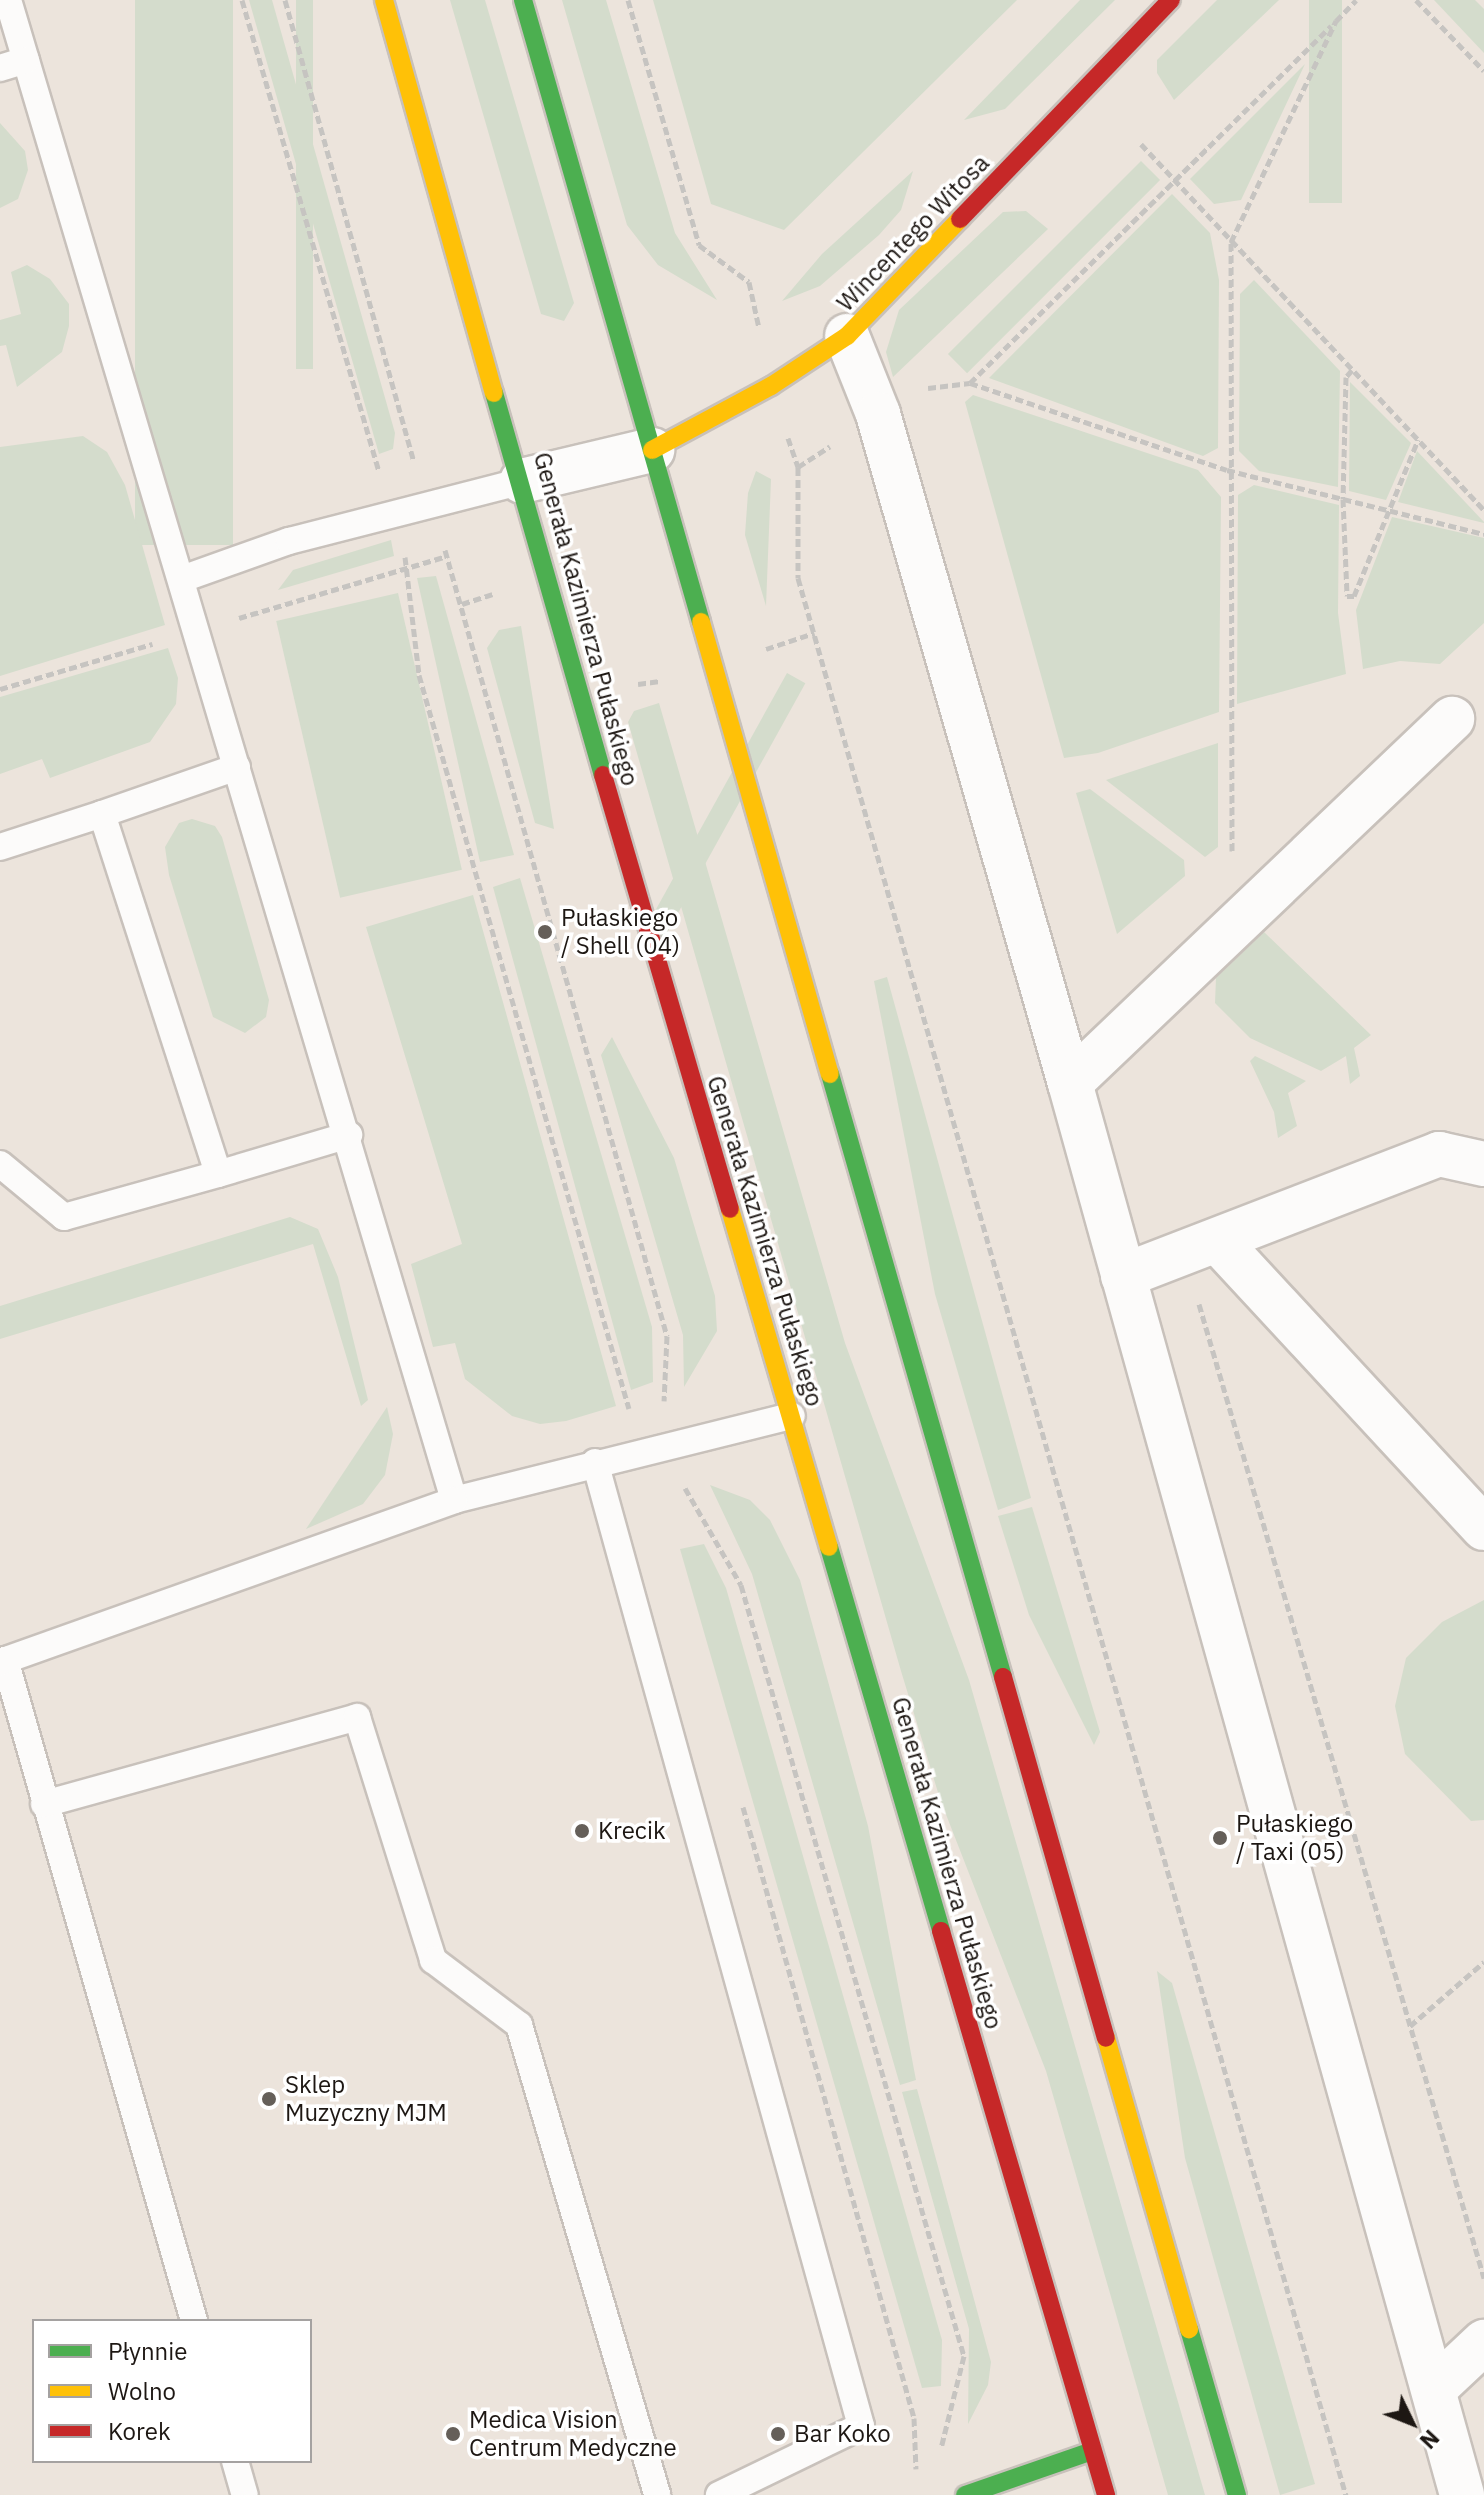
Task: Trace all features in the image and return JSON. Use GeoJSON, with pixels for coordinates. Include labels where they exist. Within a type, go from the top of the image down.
{"type":"FeatureCollection","features":[{"type":"Feature","properties":{"kind":"main road","name":"Generała Kazimierza Pułaskiego"},"geometry":{"type":"LineString","coordinates":[[384,0],[522,481],[545,576],[1106,2495]]}},
{"type":"Feature","properties":{"kind":"main road"},"geometry":{"type":"LineString","coordinates":[[523,0],[716,665],[1237,2495]]}},
{"type":"Feature","properties":{"kind":"main road","name":"Wincentego Witosa"},"geometry":{"type":"LineString","coordinates":[[652,450],[771,386],[847,336],[1171,0]]}},
{"type":"Feature","properties":{"kind":"main road"},"geometry":{"type":"LineString","coordinates":[[965,2495],[1092,2451]]}},
{"type":"Feature","properties":{"kind":"street"},"geometry":{"type":"LineString","coordinates":[[847,336],[878,414],[1070,1083],[1462,2495]]}},
{"type":"Feature","properties":{"kind":"street"},"geometry":{"type":"LineString","coordinates":[[522,481],[652,450]]}},
{"type":"Feature","properties":{"kind":"street"},"geometry":{"type":"LineString","coordinates":[[1070,1083],[1452,719]]}},
{"type":"Feature","properties":{"kind":"street"},"geometry":{"type":"LineString","coordinates":[[1123,1276],[1439,1154],[1484,1164]]}},
{"type":"Feature","properties":{"kind":"street"},"geometry":{"type":"LineString","coordinates":[[1201,1247],[1484,1528]]}},
{"type":"Feature","properties":{"kind":"street"},"geometry":{"type":"LineString","coordinates":[[1434,2389],[1484,2342]]}},
{"type":"Feature","properties":{"kind":"lane"},"geometry":{"type":"LineString","coordinates":[[8,0],[349,1135],[454,1500]]}},
{"type":"Feature","properties":{"kind":"lane"},"geometry":{"type":"LineString","coordinates":[[0,68],[26,60]]}},
{"type":"Feature","properties":{"kind":"lane"},"geometry":{"type":"LineString","coordinates":[[182,579],[426,503],[522,481]]}},
{"type":"Feature","properties":{"kind":"lane"},"geometry":{"type":"LineString","coordinates":[[0,847],[237,767]]}},
{"type":"Feature","properties":{"kind":"lane"},"geometry":{"type":"LineString","coordinates":[[102,814],[218,1174]]}},
{"type":"Feature","properties":{"kind":"lane"},"geometry":{"type":"LineString","coordinates":[[0,1166],[64,1217],[349,1135]]}},
{"type":"Feature","properties":{"kind":"lane"},"geometry":{"type":"LineString","coordinates":[[193,2319],[2,1661],[454,1500],[595,1462],[792,1416]]}},
{"type":"Feature","properties":{"kind":"lane"},"geometry":{"type":"LineString","coordinates":[[595,1462],[861,2426],[719,2495]]}},
{"type":"Feature","properties":{"kind":"lane"},"geometry":{"type":"LineString","coordinates":[[44,1804],[357,1717],[433,1960],[519,2025],[657,2495]]}},
{"type":"Feature","properties":{"kind":"lane"},"geometry":{"type":"LineString","coordinates":[[236,2463],[245,2495]]}},
{"type":"Feature","properties":{"kind":"path"},"geometry":{"type":"LineString","coordinates":[[242,0],[408,568],[419,675],[612,1364],[643,1452]]}},
{"type":"Feature","properties":{"kind":"path"},"geometry":{"type":"LineString","coordinates":[[285,0],[426,503],[462,604],[667,1336],[663,1395],[672,1446],[684,1486],[741,1585],[964,2356],[939,2441],[943,2455]]}},
{"type":"Feature","properties":{"kind":"path"},"geometry":{"type":"LineString","coordinates":[[628,0],[699,245],[749,282],[771,386],[798,467],[798,578],[1346,2495]]}},
{"type":"Feature","properties":{"kind":"path"},"geometry":{"type":"LineString","coordinates":[[1356,0],[970,383],[1227,470],[1484,534]]}},
{"type":"Feature","properties":{"kind":"path"},"geometry":{"type":"LineString","coordinates":[[1416,0],[1484,71]]}},
{"type":"Feature","properties":{"kind":"path"},"geometry":{"type":"LineString","coordinates":[[1233,929],[1227,470],[1231,242],[1336,21]]}},
{"type":"Feature","properties":{"kind":"path"},"geometry":{"type":"LineString","coordinates":[[1141,144],[1484,510]]}},
{"type":"Feature","properties":{"kind":"path"},"geometry":{"type":"LineString","coordinates":[[1352,370],[1346,377],[1343,499],[1347,596],[1354,596],[1418,440]]}},
{"type":"Feature","properties":{"kind":"path"},"geometry":{"type":"LineString","coordinates":[[0,689],[447,556]]}},
{"type":"Feature","properties":{"kind":"path"},"geometry":{"type":"LineString","coordinates":[[462,604],[545,576]]}},
{"type":"Feature","properties":{"kind":"path"},"geometry":{"type":"LineString","coordinates":[[635,673],[639,687],[814,633]]}},
{"type":"Feature","properties":{"kind":"path"},"geometry":{"type":"LineString","coordinates":[[1201,1247],[1410,2026],[1484,2278]]}},
{"type":"Feature","properties":{"kind":"path"},"geometry":{"type":"LineString","coordinates":[[738,1789],[914,2418],[920,2482]]}},
{"type":"Feature","properties":{"kind":"path"},"geometry":{"type":"LineString","coordinates":[[1410,2026],[1484,1962]]}},
{"type":"Feature","properties":{"kind":"green space"},"geometry":{"type":"Polygon","coordinates":[[[135,0],[233,0],[233,545],[135,545],[135,0]]]}},
{"type":"Feature","properties":{"kind":"green space"},"geometry":{"type":"Polygon","coordinates":[[[249,0],[272,0],[395,433],[393,449],[379,454],[249,0]]]}},
{"type":"Feature","properties":{"kind":"green space"},"geometry":{"type":"Polygon","coordinates":[[[296,0],[313,0],[313,369],[296,369],[296,0]]]}},
{"type":"Feature","properties":{"kind":"green space"},"geometry":{"type":"Polygon","coordinates":[[[450,0],[485,0],[574,303],[564,321],[541,314],[450,0]]]}},
{"type":"Feature","properties":{"kind":"green space"},"geometry":{"type":"Polygon","coordinates":[[[562,0],[606,0],[675,233],[717,300],[658,265],[627,225],[562,0]]]}},
{"type":"Feature","properties":{"kind":"green space"},"geometry":{"type":"Polygon","coordinates":[[[653,0],[1017,0],[784,230],[711,204],[653,0]]]}},
{"type":"Feature","properties":{"kind":"green space"},"geometry":{"type":"Polygon","coordinates":[[[1080,0],[1115,0],[1005,109],[964,120],[1080,0]]]}},
{"type":"Feature","properties":{"kind":"green space"},"geometry":{"type":"Polygon","coordinates":[[[1217,0],[1279,0],[1174,100],[1157,73],[1157,60],[1217,0]]]}},
{"type":"Feature","properties":{"kind":"green space"},"geometry":{"type":"Polygon","coordinates":[[[1309,0],[1342,0],[1342,203],[1309,203],[1309,0]]]}},
{"type":"Feature","properties":{"kind":"green space"},"geometry":{"type":"Polygon","coordinates":[[[1434,0],[1475,0],[1484,9],[1484,53],[1434,0]]]}},
{"type":"Feature","properties":{"kind":"green space"},"geometry":{"type":"Polygon","coordinates":[[[1305,64],[1241,200],[1214,204],[1190,179],[1305,64]]]}},
{"type":"Feature","properties":{"kind":"green space"},"geometry":{"type":"Polygon","coordinates":[[[0,123],[25,151],[28,170],[18,199],[0,208],[0,123]]]}},
{"type":"Feature","properties":{"kind":"green space"},"geometry":{"type":"Polygon","coordinates":[[[1141,161],[1160,180],[967,373],[948,354],[1141,161]]]}},
{"type":"Feature","properties":{"kind":"green space"},"geometry":{"type":"Polygon","coordinates":[[[913,171],[901,210],[879,235],[820,286],[782,301],[822,254],[913,171]]]}},
{"type":"Feature","properties":{"kind":"green space"},"geometry":{"type":"Polygon","coordinates":[[[1172,194],[1210,233],[1219,280],[1218,448],[1203,456],[989,378],[1172,194]]]}},
{"type":"Feature","properties":{"kind":"green space"},"geometry":{"type":"Polygon","coordinates":[[[1026,211],[1048,229],[893,377],[886,352],[899,310],[1003,212],[1026,211]]]}},
{"type":"Feature","properties":{"kind":"green space"},"geometry":{"type":"Polygon","coordinates":[[[27,265],[50,279],[69,304],[69,326],[62,352],[17,387],[6,345],[0,346],[0,320],[21,314],[11,272],[27,265]]]}},
{"type":"Feature","properties":{"kind":"green space"},"geometry":{"type":"Polygon","coordinates":[[[1254,280],[1340,371],[1338,487],[1259,471],[1239,451],[1240,294],[1254,280]]]}},
{"type":"Feature","properties":{"kind":"green space"},"geometry":{"type":"Polygon","coordinates":[[[1350,382],[1411,443],[1386,500],[1349,491],[1350,382]]]}},
{"type":"Feature","properties":{"kind":"green space"},"geometry":{"type":"Polygon","coordinates":[[[973,395],[1198,470],[1221,497],[1219,712],[1098,753],[1064,758],[965,402],[973,395]]]}},
{"type":"Feature","properties":{"kind":"green space"},"geometry":{"type":"Polygon","coordinates":[[[83,436],[107,452],[125,485],[165,625],[0,676],[0,447],[83,436]]]}},
{"type":"Feature","properties":{"kind":"green space"},"geometry":{"type":"Polygon","coordinates":[[[1417,451],[1484,522],[1484,523],[1398,502],[1417,451]]]}},
{"type":"Feature","properties":{"kind":"green space"},"geometry":{"type":"Polygon","coordinates":[[[756,471],[771,479],[766,606],[745,535],[748,493],[756,471]]]}},
{"type":"Feature","properties":{"kind":"green space"},"geometry":{"type":"Polygon","coordinates":[[[1254,485],[1339,505],[1338,613],[1346,674],[1237,704],[1238,495],[1254,485]]]}},
{"type":"Feature","properties":{"kind":"green space"},"geometry":{"type":"Polygon","coordinates":[[[1392,517],[1484,538],[1484,623],[1440,664],[1400,661],[1363,669],[1356,610],[1392,517]]]}},
{"type":"Feature","properties":{"kind":"green space"},"geometry":{"type":"Polygon","coordinates":[[[391,540],[394,556],[278,590],[293,570],[391,540]]]}},
{"type":"Feature","properties":{"kind":"green space"},"geometry":{"type":"Polygon","coordinates":[[[436,576],[514,855],[480,862],[417,578],[436,576]]]}},
{"type":"Feature","properties":{"kind":"green space"},"geometry":{"type":"Polygon","coordinates":[[[398,593],[462,870],[340,898],[276,621],[398,593]]]}},
{"type":"Feature","properties":{"kind":"green space"},"geometry":{"type":"Polygon","coordinates":[[[521,626],[554,829],[535,823],[487,648],[499,630],[521,626]]]}},
{"type":"Feature","properties":{"kind":"green space"},"geometry":{"type":"Polygon","coordinates":[[[168,648],[178,678],[176,704],[150,742],[50,778],[42,759],[0,774],[0,697],[168,648]]]}},
{"type":"Feature","properties":{"kind":"green space"},"geometry":{"type":"Polygon","coordinates":[[[787,673],[805,683],[654,957],[635,947],[787,673]]]}},
{"type":"Feature","properties":{"kind":"green space"},"geometry":{"type":"Polygon","coordinates":[[[659,703],[845,1343],[969,1680],[1205,2495],[1168,2495],[1046,2071],[940,1799],[901,1671],[628,722],[634,711],[659,703]]]}},
{"type":"Feature","properties":{"kind":"green space"},"geometry":{"type":"Polygon","coordinates":[[[1218,743],[1218,847],[1205,857],[1106,780],[1218,743]]]}},
{"type":"Feature","properties":{"kind":"green space"},"geometry":{"type":"Polygon","coordinates":[[[1090,789],[1184,860],[1185,876],[1117,934],[1076,793],[1090,789]]]}},
{"type":"Feature","properties":{"kind":"green space"},"geometry":{"type":"Polygon","coordinates":[[[192,819],[215,826],[222,837],[269,1000],[266,1017],[245,1033],[213,1017],[169,875],[165,847],[179,823],[192,819]]]}},
{"type":"Feature","properties":{"kind":"green space"},"geometry":{"type":"Polygon","coordinates":[[[520,878],[652,1327],[653,1382],[631,1390],[493,887],[520,878]]]}},
{"type":"Feature","properties":{"kind":"green space"},"geometry":{"type":"Polygon","coordinates":[[[473,895],[616,1406],[566,1421],[540,1424],[512,1416],[465,1379],[455,1343],[433,1347],[411,1264],[462,1244],[366,927],[473,895]]]}},
{"type":"Feature","properties":{"kind":"green space"},"geometry":{"type":"Polygon","coordinates":[[[1264,932],[1371,1035],[1354,1048],[1360,1076],[1350,1084],[1346,1056],[1321,1071],[1250,1038],[1215,1003],[1216,978],[1264,932]]]}},
{"type":"Feature","properties":{"kind":"green space"},"geometry":{"type":"Polygon","coordinates":[[[887,977],[1031,1498],[998,1510],[935,1294],[874,981],[887,977]]]}},
{"type":"Feature","properties":{"kind":"green space"},"geometry":{"type":"Polygon","coordinates":[[[612,1037],[674,1158],[715,1296],[717,1331],[684,1387],[683,1335],[601,1055],[612,1037]]]}},
{"type":"Feature","properties":{"kind":"green space"},"geometry":{"type":"Polygon","coordinates":[[[1255,1056],[1306,1081],[1288,1093],[1297,1126],[1278,1138],[1274,1112],[1250,1061],[1255,1056]]]}},
{"type":"Feature","properties":{"kind":"green space"},"geometry":{"type":"Polygon","coordinates":[[[290,1217],[318,1229],[338,1277],[368,1400],[361,1406],[313,1244],[0,1339],[0,1306],[290,1217]]]}},
{"type":"Feature","properties":{"kind":"green space"},"geometry":{"type":"Polygon","coordinates":[[[387,1407],[393,1434],[385,1475],[363,1504],[306,1529],[387,1407]]]}},
{"type":"Feature","properties":{"kind":"green space"},"geometry":{"type":"Polygon","coordinates":[[[710,1485],[750,1500],[770,1520],[800,1580],[868,1826],[916,2080],[900,2085],[752,1574],[710,1485]]]}},
{"type":"Feature","properties":{"kind":"green space"},"geometry":{"type":"Polygon","coordinates":[[[1032,1507],[1100,1732],[1094,1745],[1029,1615],[998,1516],[1032,1507]]]}},
{"type":"Feature","properties":{"kind":"green space"},"geometry":{"type":"Polygon","coordinates":[[[704,1544],[726,1588],[942,2340],[941,2386],[922,2388],[680,1549],[704,1544]]]}},
{"type":"Feature","properties":{"kind":"green space"},"geometry":{"type":"Polygon","coordinates":[[[1484,1600],[1484,1820],[1471,1821],[1405,1754],[1395,1706],[1406,1658],[1442,1622],[1484,1600]]]}},
{"type":"Feature","properties":{"kind":"green space"},"geometry":{"type":"Polygon","coordinates":[[[1157,1971],[1172,1983],[1315,2484],[1280,2495],[1185,2158],[1157,1971]]]}},
{"type":"Feature","properties":{"kind":"green space"},"geometry":{"type":"Polygon","coordinates":[[[917,2089],[991,2362],[988,2385],[968,2424],[969,2329],[902,2092],[917,2089]]]}},
{"type":"Feature","properties":{"kind":"traffic: fast"},"geometry":{"type":"LineString","coordinates":[[523,0],[701,622]]}},
{"type":"Feature","properties":{"kind":"traffic: fast"},"geometry":{"type":"LineString","coordinates":[[494,393],[603,775]]}},
{"type":"Feature","properties":{"kind":"traffic: fast"},"geometry":{"type":"LineString","coordinates":[[830,1074],[1003,1677]]}},
{"type":"Feature","properties":{"kind":"traffic: fast"},"geometry":{"type":"LineString","coordinates":[[829,1547],[941,1931]]}},
{"type":"Feature","properties":{"kind":"traffic: fast"},"geometry":{"type":"LineString","coordinates":[[1189,2329],[1237,2495]]}},
{"type":"Feature","properties":{"kind":"traffic: fast"},"geometry":{"type":"LineString","coordinates":[[965,2495],[1092,2451]]}},
{"type":"Feature","properties":{"kind":"traffic: slow"},"geometry":{"type":"LineString","coordinates":[[384,0],[494,393]]}},
{"type":"Feature","properties":{"kind":"traffic: slow"},"geometry":{"type":"LineString","coordinates":[[652,450],[771,386],[847,336],[960,219]]}},
{"type":"Feature","properties":{"kind":"traffic: slow"},"geometry":{"type":"LineString","coordinates":[[701,622],[830,1074]]}},
{"type":"Feature","properties":{"kind":"traffic: slow"},"geometry":{"type":"LineString","coordinates":[[730,1209],[829,1547]]}},
{"type":"Feature","properties":{"kind":"traffic: slow"},"geometry":{"type":"LineString","coordinates":[[1106,2038],[1189,2329]]}},
{"type":"Feature","properties":{"kind":"traffic: jam"},"geometry":{"type":"LineString","coordinates":[[960,219],[1171,0]]}},
{"type":"Feature","properties":{"kind":"traffic: jam"},"geometry":{"type":"LineString","coordinates":[[603,775],[730,1209]]}},
{"type":"Feature","properties":{"kind":"traffic: jam"},"geometry":{"type":"LineString","coordinates":[[1003,1677],[1106,2038]]}},
{"type":"Feature","properties":{"kind":"traffic: jam"},"geometry":{"type":"LineString","coordinates":[[941,1931],[1106,2495]]}},
{"type":"Feature","properties":{"kind":"place","name":"Pułaskiego / Shell (04)"},"geometry":{"type":"Point","coordinates":[545,932]}},
{"type":"Feature","properties":{"kind":"place","name":"Krecik"},"geometry":{"type":"Point","coordinates":[582,1831]}},
{"type":"Feature","properties":{"kind":"place","name":"Pułaskiego / Taxi (05)"},"geometry":{"type":"Point","coordinates":[1220,1838]}},
{"type":"Feature","properties":{"kind":"place","name":"Sklep Muzyczny MJM"},"geometry":{"type":"Point","coordinates":[269,2099]}},
{"type":"Feature","properties":{"kind":"place","name":"Medica Vision Centrum Medyczne"},"geometry":{"type":"Point","coordinates":[453,2434]}},
{"type":"Feature","properties":{"kind":"place","name":"Bar Koko"},"geometry":{"type":"Point","coordinates":[778,2434]}}]}
